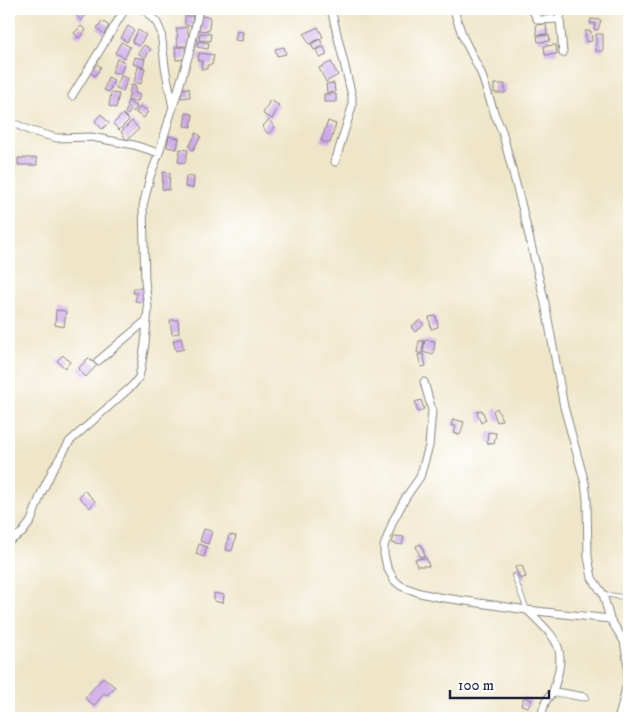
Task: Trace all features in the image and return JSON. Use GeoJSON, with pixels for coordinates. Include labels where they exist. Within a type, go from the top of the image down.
{"type":"FeatureCollection","features":[{"type":"Feature","properties":{"kind":"street"},"geometry":{"type":"LineString","coordinates":[[72,96],[125,9]]}},
{"type":"Feature","properties":{"kind":"street"},"geometry":{"type":"LineString","coordinates":[[144,9],[157,23],[161,32],[173,108]]}},
{"type":"Feature","properties":{"kind":"street"},"geometry":{"type":"LineString","coordinates":[[331,9],[353,102],[335,162]]}},
{"type":"Feature","properties":{"kind":"street"},"geometry":{"type":"LineString","coordinates":[[454,9],[463,38],[481,73],[502,131],[522,206],[545,303],[564,407],[582,467],[587,499],[588,557],[592,578],[603,594],[610,619],[624,640],[628,666],[627,684],[618,718]]}},
{"type":"Feature","properties":{"kind":"street"},"geometry":{"type":"LineString","coordinates":[[532,9],[539,20],[560,19]]}},
{"type":"Feature","properties":{"kind":"street"},"geometry":{"type":"LineString","coordinates":[[562,9],[560,19],[563,53]]}},
{"type":"Feature","properties":{"kind":"street"},"geometry":{"type":"LineString","coordinates":[[9,541],[22,533],[31,521],[53,469],[70,441],[133,386],[139,377],[145,344],[148,308],[145,281],[143,206],[150,177],[190,54],[198,11]]}},
{"type":"Feature","properties":{"kind":"street"},"geometry":{"type":"LineString","coordinates":[[9,119],[13,124],[31,131],[58,138],[91,137],[134,145],[159,153]]}},
{"type":"Feature","properties":{"kind":"street"},"geometry":{"type":"LineString","coordinates":[[98,360],[147,320]]}},
{"type":"Feature","properties":{"kind":"street"},"geometry":{"type":"LineString","coordinates":[[424,382],[432,410],[429,446],[420,477],[393,521],[384,546],[384,554],[389,572],[394,580],[401,586],[420,593],[527,610],[610,619]]}},
{"type":"Feature","properties":{"kind":"street"},"geometry":{"type":"LineString","coordinates":[[527,610],[550,633],[560,654],[560,667],[552,694],[546,700],[541,718]]}},
{"type":"Feature","properties":{"kind":"street"},"geometry":{"type":"LineString","coordinates":[[552,694],[563,692],[586,697]]}},
{"type":"Feature","properties":{"kind":"lane"},"geometry":{"type":"LineString","coordinates":[[514,576],[527,610]]}},
{"type":"Feature","properties":{"kind":"lane"},"geometry":{"type":"LineString","coordinates":[[603,594],[629,598]]}},
{"type":"Feature","properties":{"kind":"building"},"geometry":{"type":"Polygon","coordinates":[[[81,9],[89,10],[81,21],[76,15],[81,9]]]}},
{"type":"Feature","properties":{"kind":"building"},"geometry":{"type":"Polygon","coordinates":[[[185,16],[193,16],[192,26],[185,25],[185,16]]]}},
{"type":"Feature","properties":{"kind":"building"},"geometry":{"type":"Polygon","coordinates":[[[201,16],[210,17],[209,31],[199,30],[201,16]]]}},
{"type":"Feature","properties":{"kind":"building"},"geometry":{"type":"Polygon","coordinates":[[[591,19],[601,20],[598,30],[594,29],[595,24],[590,23],[591,19]]]}},
{"type":"Feature","properties":{"kind":"building"},"geometry":{"type":"Polygon","coordinates":[[[102,21],[109,26],[104,34],[97,28],[102,21]]]}},
{"type":"Feature","properties":{"kind":"building"},"geometry":{"type":"Polygon","coordinates":[[[546,24],[547,34],[537,35],[536,25],[546,24]]]}},
{"type":"Feature","properties":{"kind":"building"},"geometry":{"type":"Polygon","coordinates":[[[81,26],[86,30],[79,38],[74,33],[81,26]]]}},
{"type":"Feature","properties":{"kind":"building"},"geometry":{"type":"Polygon","coordinates":[[[128,26],[134,30],[127,42],[121,38],[128,26]]]}},
{"type":"Feature","properties":{"kind":"building"},"geometry":{"type":"Polygon","coordinates":[[[187,27],[190,45],[178,47],[176,29],[187,27]]]}},
{"type":"Feature","properties":{"kind":"building"},"geometry":{"type":"Polygon","coordinates":[[[318,27],[323,37],[309,44],[304,34],[318,27]]]}},
{"type":"Feature","properties":{"kind":"building"},"geometry":{"type":"Polygon","coordinates":[[[138,30],[146,35],[139,46],[132,42],[138,30]]]}},
{"type":"Feature","properties":{"kind":"building"},"geometry":{"type":"Polygon","coordinates":[[[237,31],[243,32],[242,41],[235,40],[237,31]]]}},
{"type":"Feature","properties":{"kind":"building"},"geometry":{"type":"Polygon","coordinates":[[[585,31],[591,31],[592,41],[586,42],[585,31]]]}},
{"type":"Feature","properties":{"kind":"building"},"geometry":{"type":"Polygon","coordinates":[[[200,33],[211,34],[210,41],[199,40],[200,33]]]}},
{"type":"Feature","properties":{"kind":"building"},"geometry":{"type":"Polygon","coordinates":[[[596,34],[603,34],[603,51],[596,51],[596,34]]]}},
{"type":"Feature","properties":{"kind":"building"},"geometry":{"type":"Polygon","coordinates":[[[549,35],[550,41],[538,42],[537,36],[549,35]]]}},
{"type":"Feature","properties":{"kind":"building"},"geometry":{"type":"Polygon","coordinates":[[[320,39],[323,45],[314,50],[311,44],[320,39]]]}},
{"type":"Feature","properties":{"kind":"building"},"geometry":{"type":"Polygon","coordinates":[[[198,41],[209,43],[208,49],[197,47],[198,41]]]}},
{"type":"Feature","properties":{"kind":"building"},"geometry":{"type":"Polygon","coordinates":[[[121,42],[130,47],[125,58],[115,53],[121,42]]]}},
{"type":"Feature","properties":{"kind":"building"},"geometry":{"type":"Polygon","coordinates":[[[144,45],[151,49],[145,58],[138,53],[144,45]]]}},
{"type":"Feature","properties":{"kind":"building"},"geometry":{"type":"Polygon","coordinates":[[[556,45],[557,54],[545,55],[544,46],[556,45]]]}},
{"type":"Feature","properties":{"kind":"building"},"geometry":{"type":"Polygon","coordinates":[[[175,47],[185,47],[186,59],[176,60],[175,47]]]}},
{"type":"Feature","properties":{"kind":"building"},"geometry":{"type":"Polygon","coordinates":[[[284,47],[286,54],[277,56],[275,49],[284,47]]]}},
{"type":"Feature","properties":{"kind":"building"},"geometry":{"type":"Polygon","coordinates":[[[324,47],[327,55],[320,58],[316,50],[324,47]]]}},
{"type":"Feature","properties":{"kind":"building"},"geometry":{"type":"Polygon","coordinates":[[[199,53],[214,55],[212,65],[207,65],[207,69],[201,69],[202,61],[198,61],[199,53]]]}},
{"type":"Feature","properties":{"kind":"building"},"geometry":{"type":"Polygon","coordinates":[[[135,57],[145,59],[143,67],[133,64],[135,57]]]}},
{"type":"Feature","properties":{"kind":"building"},"geometry":{"type":"Polygon","coordinates":[[[117,59],[125,62],[120,74],[112,72],[117,59]]]}},
{"type":"Feature","properties":{"kind":"building"},"geometry":{"type":"Polygon","coordinates":[[[331,62],[338,75],[326,82],[319,68],[331,62]]]}},
{"type":"Feature","properties":{"kind":"building"},"geometry":{"type":"Polygon","coordinates":[[[95,63],[101,67],[95,76],[90,72],[95,63]]]}},
{"type":"Feature","properties":{"kind":"building"},"geometry":{"type":"Polygon","coordinates":[[[138,67],[145,68],[141,84],[134,82],[138,67]]]}},
{"type":"Feature","properties":{"kind":"building"},"geometry":{"type":"Polygon","coordinates":[[[121,76],[128,78],[123,91],[116,88],[121,76]]]}},
{"type":"Feature","properties":{"kind":"building"},"geometry":{"type":"Polygon","coordinates":[[[108,77],[114,80],[109,92],[104,90],[108,77]]]}},
{"type":"Feature","properties":{"kind":"building"},"geometry":{"type":"Polygon","coordinates":[[[334,83],[335,92],[327,93],[326,84],[334,83]]]}},
{"type":"Feature","properties":{"kind":"building"},"geometry":{"type":"Polygon","coordinates":[[[494,84],[505,84],[505,93],[494,93],[494,84]]]}},
{"type":"Feature","properties":{"kind":"building"},"geometry":{"type":"Polygon","coordinates":[[[131,85],[136,86],[135,93],[140,95],[138,101],[136,100],[135,102],[128,100],[131,85]]]}},
{"type":"Feature","properties":{"kind":"building"},"geometry":{"type":"Polygon","coordinates":[[[189,88],[190,97],[181,98],[181,89],[189,88]]]}},
{"type":"Feature","properties":{"kind":"building"},"geometry":{"type":"Polygon","coordinates":[[[111,93],[119,94],[116,108],[109,106],[111,93]]]}},
{"type":"Feature","properties":{"kind":"building"},"geometry":{"type":"Polygon","coordinates":[[[324,94],[336,94],[336,102],[324,102],[324,94]]]}},
{"type":"Feature","properties":{"kind":"building"},"geometry":{"type":"Polygon","coordinates":[[[270,100],[279,105],[272,119],[263,114],[270,100]]]}},
{"type":"Feature","properties":{"kind":"building"},"geometry":{"type":"Polygon","coordinates":[[[128,101],[137,107],[134,112],[131,109],[128,115],[125,113],[128,101]]]}},
{"type":"Feature","properties":{"kind":"building"},"geometry":{"type":"Polygon","coordinates":[[[140,106],[148,111],[144,118],[136,113],[140,106]]]}},
{"type":"Feature","properties":{"kind":"building"},"geometry":{"type":"Polygon","coordinates":[[[186,113],[193,114],[191,127],[184,126],[186,113]]]}},
{"type":"Feature","properties":{"kind":"building"},"geometry":{"type":"Polygon","coordinates":[[[101,114],[109,123],[102,129],[95,121],[101,114]]]}},
{"type":"Feature","properties":{"kind":"building"},"geometry":{"type":"Polygon","coordinates":[[[123,114],[129,120],[119,130],[113,124],[123,114]]]}},
{"type":"Feature","properties":{"kind":"building"},"geometry":{"type":"Polygon","coordinates":[[[269,120],[275,127],[268,134],[262,127],[269,120]]]}},
{"type":"Feature","properties":{"kind":"building"},"geometry":{"type":"Polygon","coordinates":[[[132,121],[139,129],[127,140],[121,132],[132,121]]]}},
{"type":"Feature","properties":{"kind":"building"},"geometry":{"type":"Polygon","coordinates":[[[328,121],[336,124],[330,143],[321,141],[328,121]]]}},
{"type":"Feature","properties":{"kind":"building"},"geometry":{"type":"Polygon","coordinates":[[[196,133],[201,136],[193,150],[189,147],[196,133]]]}},
{"type":"Feature","properties":{"kind":"building"},"geometry":{"type":"Polygon","coordinates":[[[169,136],[179,138],[177,149],[167,147],[169,136]]]}},
{"type":"Feature","properties":{"kind":"building"},"geometry":{"type":"Polygon","coordinates":[[[180,149],[188,150],[185,163],[178,162],[180,149]]]}},
{"type":"Feature","properties":{"kind":"building"},"geometry":{"type":"Polygon","coordinates":[[[18,158],[37,158],[37,165],[18,165],[18,158]]]}},
{"type":"Feature","properties":{"kind":"building"},"geometry":{"type":"Polygon","coordinates":[[[163,172],[170,173],[169,190],[162,189],[163,172]]]}},
{"type":"Feature","properties":{"kind":"building"},"geometry":{"type":"Polygon","coordinates":[[[186,176],[194,177],[193,188],[185,187],[186,176]]]}},
{"type":"Feature","properties":{"kind":"building"},"geometry":{"type":"Polygon","coordinates":[[[134,288],[145,288],[145,296],[143,296],[142,302],[135,301],[137,293],[133,293],[134,288]]]}},
{"type":"Feature","properties":{"kind":"building"},"geometry":{"type":"Polygon","coordinates":[[[56,310],[66,311],[64,327],[55,325],[56,310]]]}},
{"type":"Feature","properties":{"kind":"building"},"geometry":{"type":"Polygon","coordinates":[[[436,316],[438,327],[431,329],[429,317],[436,316]]]}},
{"type":"Feature","properties":{"kind":"building"},"geometry":{"type":"Polygon","coordinates":[[[170,320],[178,320],[179,333],[172,334],[170,320]]]}},
{"type":"Feature","properties":{"kind":"building"},"geometry":{"type":"Polygon","coordinates":[[[420,320],[424,325],[415,332],[411,327],[420,320]]]}},
{"type":"Feature","properties":{"kind":"building"},"geometry":{"type":"Polygon","coordinates":[[[181,338],[184,349],[176,351],[173,341],[181,338]]]}},
{"type":"Feature","properties":{"kind":"building"},"geometry":{"type":"Polygon","coordinates":[[[425,340],[435,341],[433,355],[423,352],[425,340]]]}},
{"type":"Feature","properties":{"kind":"building"},"geometry":{"type":"Polygon","coordinates":[[[419,341],[424,341],[422,353],[417,353],[419,341]]]}},
{"type":"Feature","properties":{"kind":"building"},"geometry":{"type":"Polygon","coordinates":[[[423,354],[426,366],[421,367],[418,355],[423,354]]]}},
{"type":"Feature","properties":{"kind":"building"},"geometry":{"type":"Polygon","coordinates":[[[63,355],[70,362],[65,368],[57,361],[63,355]]]}},
{"type":"Feature","properties":{"kind":"building"},"geometry":{"type":"Polygon","coordinates":[[[88,358],[97,365],[86,377],[78,369],[88,358]]]}},
{"type":"Feature","properties":{"kind":"building"},"geometry":{"type":"Polygon","coordinates":[[[421,400],[424,409],[418,412],[415,402],[421,400]]]}},
{"type":"Feature","properties":{"kind":"building"},"geometry":{"type":"Polygon","coordinates":[[[497,408],[502,420],[497,422],[493,411],[497,408]]]}},
{"type":"Feature","properties":{"kind":"building"},"geometry":{"type":"Polygon","coordinates":[[[482,410],[486,420],[481,423],[477,412],[482,410]]]}},
{"type":"Feature","properties":{"kind":"building"},"geometry":{"type":"Polygon","coordinates":[[[453,419],[464,422],[460,435],[454,433],[456,426],[451,426],[453,419]]]}},
{"type":"Feature","properties":{"kind":"building"},"geometry":{"type":"Polygon","coordinates":[[[488,432],[496,433],[494,444],[487,443],[488,432]]]}},
{"type":"Feature","properties":{"kind":"building"},"geometry":{"type":"Polygon","coordinates":[[[84,490],[95,501],[90,508],[79,497],[84,490]]]}},
{"type":"Feature","properties":{"kind":"building"},"geometry":{"type":"Polygon","coordinates":[[[204,529],[212,531],[208,544],[200,541],[204,529]]]}},
{"type":"Feature","properties":{"kind":"building"},"geometry":{"type":"Polygon","coordinates":[[[229,535],[236,536],[232,551],[226,550],[229,535]]]}},
{"type":"Feature","properties":{"kind":"building"},"geometry":{"type":"Polygon","coordinates":[[[394,536],[404,537],[402,545],[392,543],[394,536]]]}},
{"type":"Feature","properties":{"kind":"building"},"geometry":{"type":"Polygon","coordinates":[[[199,544],[207,547],[204,557],[196,554],[199,544]]]}},
{"type":"Feature","properties":{"kind":"building"},"geometry":{"type":"Polygon","coordinates":[[[421,544],[425,556],[420,557],[416,546],[421,544]]]}},
{"type":"Feature","properties":{"kind":"building"},"geometry":{"type":"Polygon","coordinates":[[[426,558],[429,566],[417,566],[415,559],[426,558]]]}},
{"type":"Feature","properties":{"kind":"building"},"geometry":{"type":"Polygon","coordinates":[[[522,565],[526,577],[520,579],[515,567],[522,565]]]}},
{"type":"Feature","properties":{"kind":"building"},"geometry":{"type":"Polygon","coordinates":[[[214,593],[224,595],[223,603],[214,601],[214,593]]]}},
{"type":"Feature","properties":{"kind":"building"},"geometry":{"type":"Polygon","coordinates":[[[103,677],[115,687],[107,695],[104,693],[94,706],[85,698],[103,677]]]}},
{"type":"Feature","properties":{"kind":"building"},"geometry":{"type":"Polygon","coordinates":[[[524,697],[532,700],[528,707],[521,705],[524,697]]]}}]}
